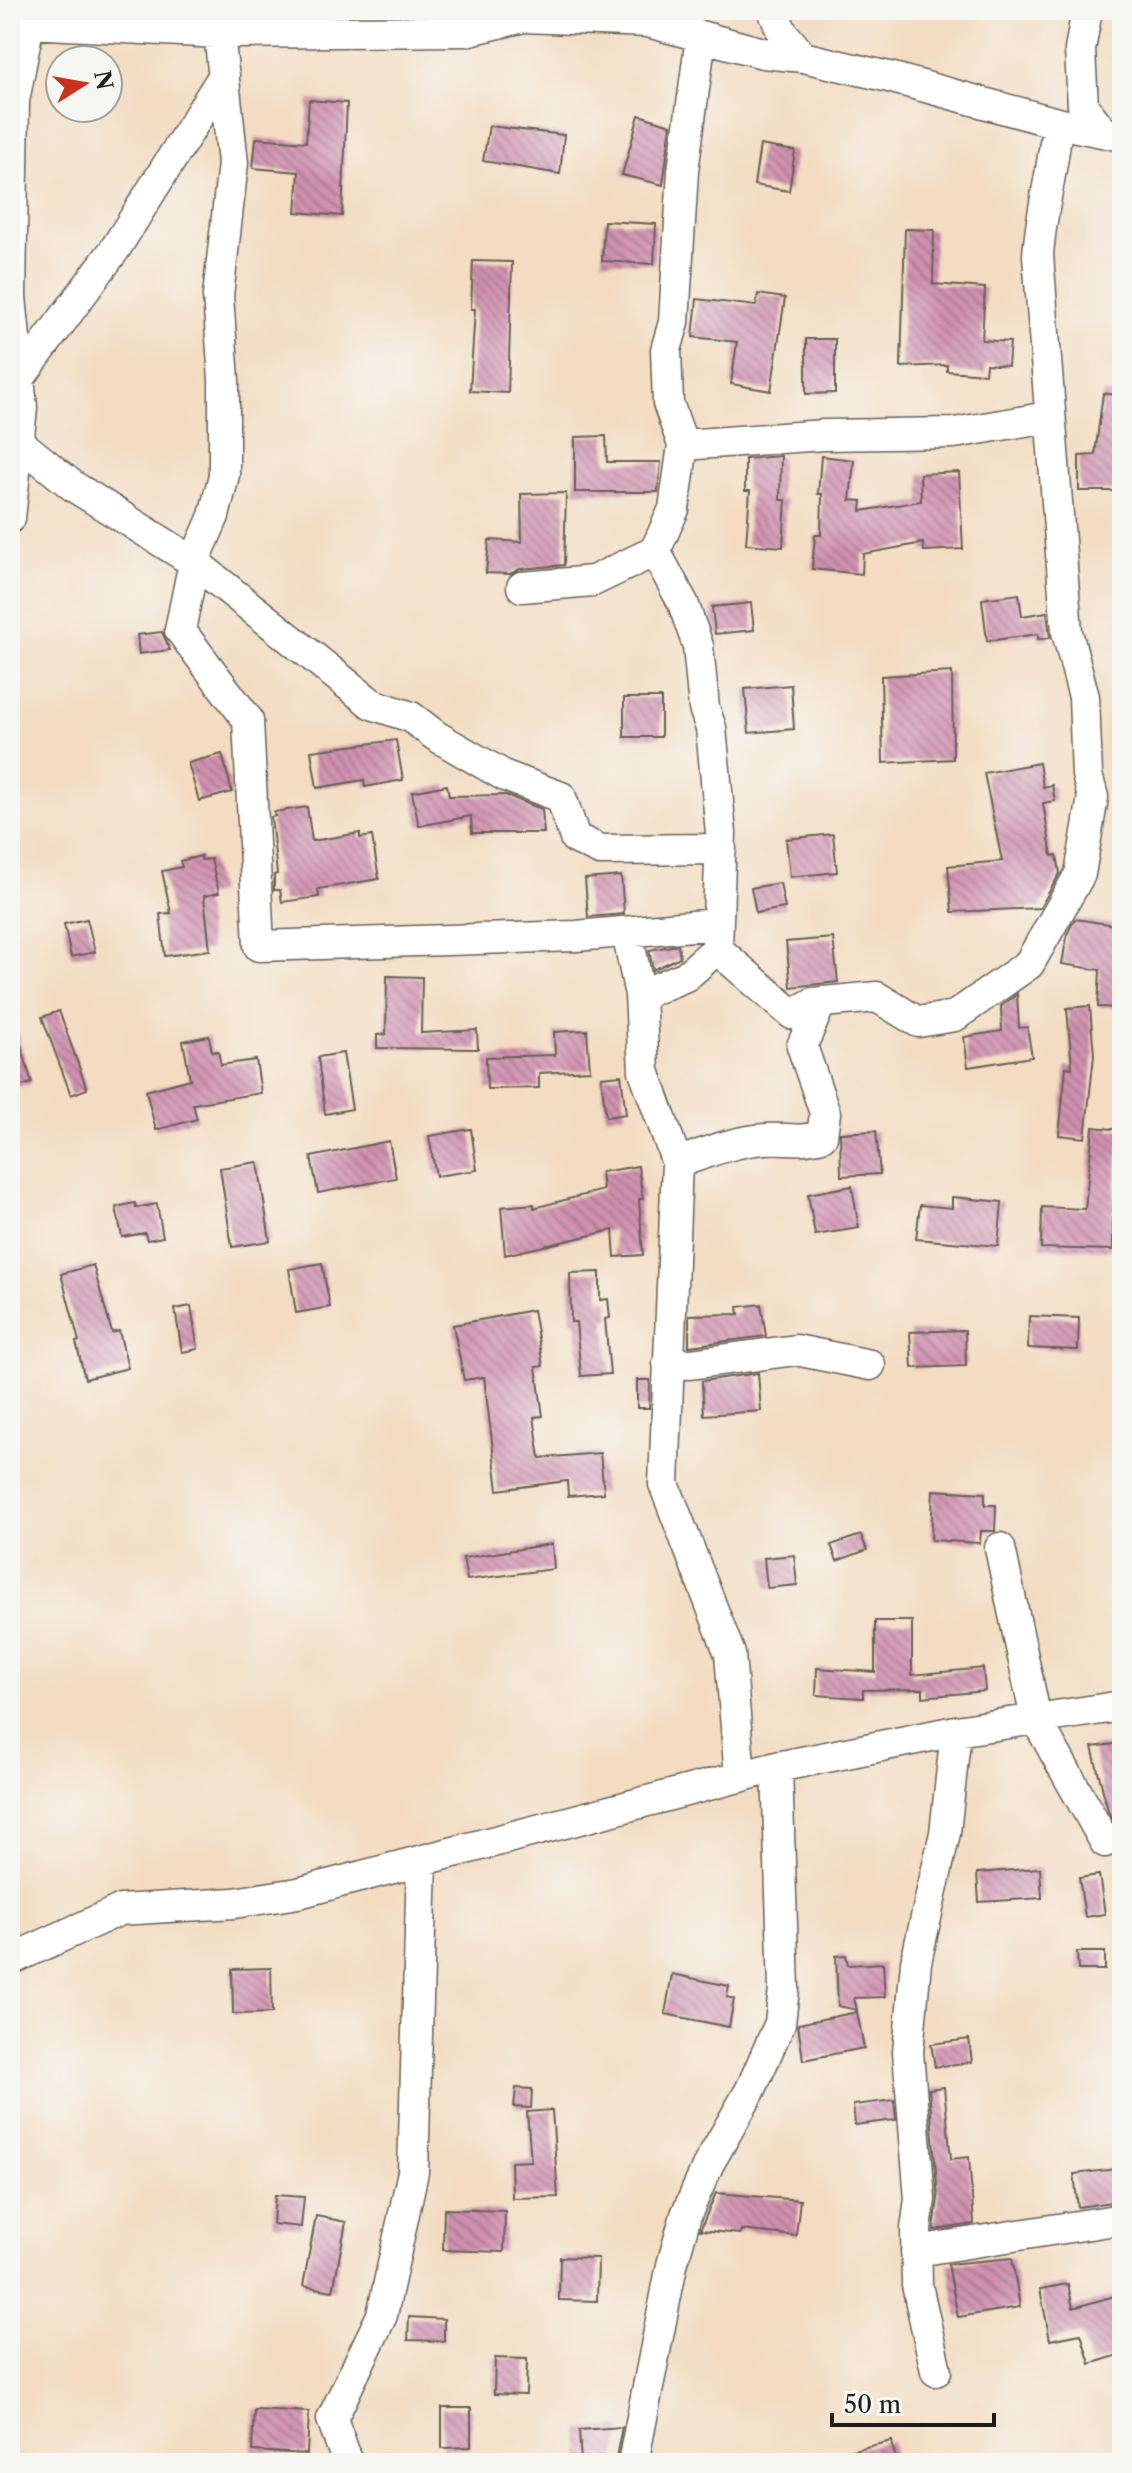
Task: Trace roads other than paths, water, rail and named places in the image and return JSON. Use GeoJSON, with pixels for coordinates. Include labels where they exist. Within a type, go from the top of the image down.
{"type":"FeatureCollection","features":[{"type":"Feature","properties":{"kind":"street"},"geometry":{"type":"LineString","coordinates":[[773,10],[782,32],[803,57]]}},
{"type":"Feature","properties":{"kind":"street"},"geometry":{"type":"LineString","coordinates":[[1087,10],[1080,50],[1083,106],[1111,133]]}},
{"type":"Feature","properties":{"kind":"street"},"geometry":{"type":"LineString","coordinates":[[10,518],[19,379],[11,297],[14,101],[19,23],[178,21],[219,33],[330,21],[466,31],[520,14],[648,22],[763,53],[803,57],[1057,123],[1111,133]]}},
{"type":"Feature","properties":{"kind":"street"},"geometry":{"type":"LineString","coordinates":[[219,33],[233,163],[218,296],[224,380],[224,475],[214,516],[194,562],[180,630],[248,720],[259,946],[627,932],[716,936],[792,1014],[821,1002],[877,997],[918,1022],[955,1016],[1029,964],[1080,874],[1093,797],[1087,775],[1084,697],[1067,632],[1038,255],[1040,222],[1054,167],[1057,123]]}},
{"type":"Feature","properties":{"kind":"street"},"geometry":{"type":"LineString","coordinates":[[522,587],[593,581],[655,551],[674,509],[683,445],[668,403],[666,350],[674,322],[683,171],[701,37]]}},
{"type":"Feature","properties":{"kind":"street"},"geometry":{"type":"LineString","coordinates":[[19,379],[115,249],[224,75]]}},
{"type":"Feature","properties":{"kind":"street"},"geometry":{"type":"LineString","coordinates":[[683,445],[824,435],[954,433],[1049,417]]}},
{"type":"Feature","properties":{"kind":"street"},"geometry":{"type":"LineString","coordinates":[[15,438],[73,486],[194,562],[372,704],[411,717],[436,736],[505,776],[561,797],[575,838],[600,850],[721,849]]}},
{"type":"Feature","properties":{"kind":"street"},"geometry":{"type":"LineString","coordinates":[[640,995],[686,976],[716,936],[721,849],[716,767],[698,646],[683,603],[655,551]]}},
{"type":"Feature","properties":{"kind":"street"},"geometry":{"type":"LineString","coordinates":[[627,932],[640,995],[644,1071],[677,1163],[664,1484],[730,1654],[740,1777]]}},
{"type":"Feature","properties":{"kind":"street"},"geometry":{"type":"LineString","coordinates":[[677,1163],[724,1146],[767,1138],[798,1142],[822,1136],[825,1113],[802,1046],[821,1002]]}},
{"type":"Feature","properties":{"kind":"street"},"geometry":{"type":"LineString","coordinates":[[668,1363],[690,1364],[796,1350],[870,1365]]}},
{"type":"Feature","properties":{"kind":"street"},"geometry":{"type":"LineString","coordinates":[[1000,1548],[1036,1719],[1105,1842]]}},
{"type":"Feature","properties":{"kind":"street"},"geometry":{"type":"LineString","coordinates":[[10,1960],[120,1910],[234,1903],[298,1893],[777,1767],[956,1731],[1122,1706]]}},
{"type":"Feature","properties":{"kind":"street"},"geometry":{"type":"LineString","coordinates":[[936,2371],[917,2285],[920,2199],[908,2052],[916,1962],[945,1833],[956,1731]]}},
{"type":"Feature","properties":{"kind":"street"},"geometry":{"type":"LineString","coordinates":[[633,2463],[672,2265],[686,2215],[709,2163],[750,2091],[780,2023],[784,1989],[777,1767]]}},
{"type":"Feature","properties":{"kind":"street"},"geometry":{"type":"LineString","coordinates":[[348,2463],[332,2419],[382,2315],[413,2172],[422,1862]]}},
{"type":"Feature","properties":{"kind":"street"},"geometry":{"type":"LineString","coordinates":[[916,2251],[1122,2219]]}}]}
